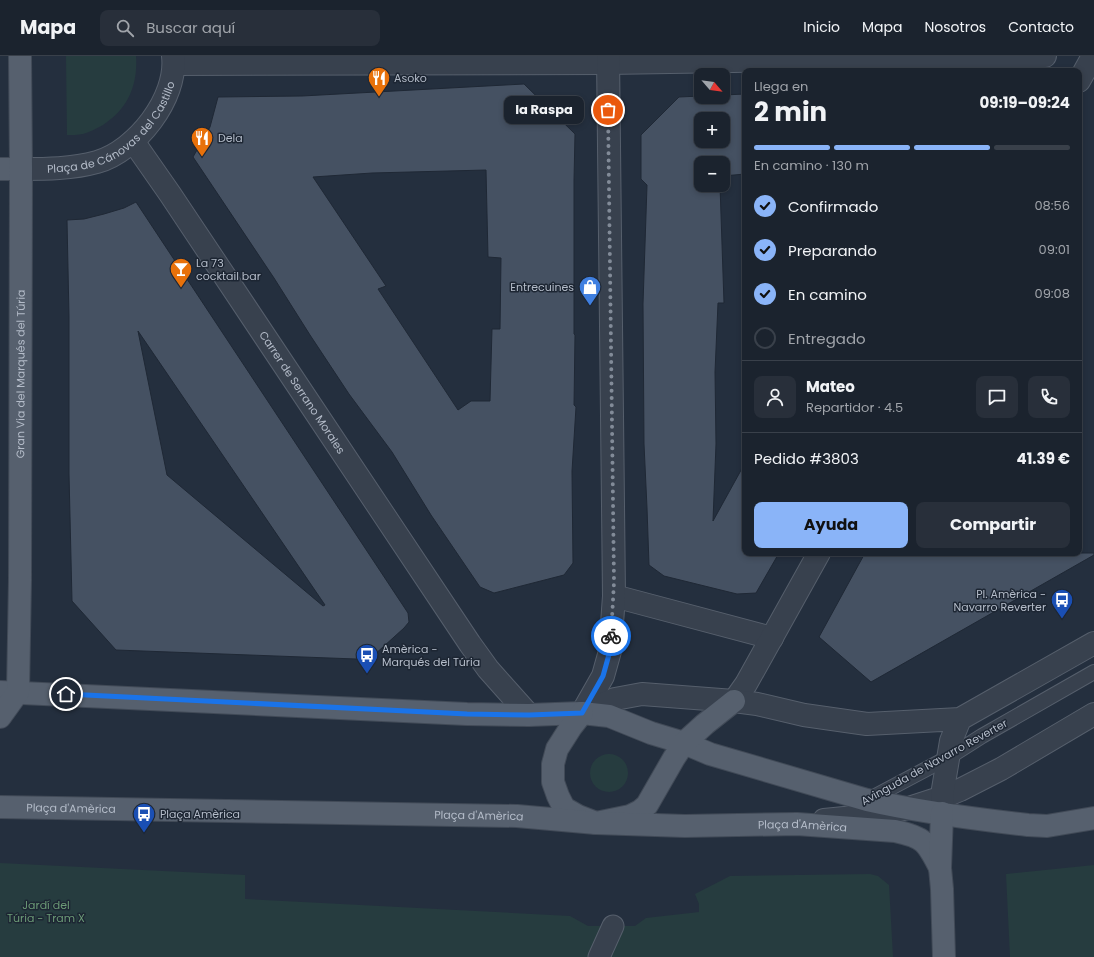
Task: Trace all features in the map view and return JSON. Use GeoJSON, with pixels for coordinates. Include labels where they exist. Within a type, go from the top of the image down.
{"type":"FeatureCollection","features":[{"type":"Feature","properties":{"kind":"main road","name":"Gran Via del Marqués del Túria"},"geometry":{"type":"LineString","coordinates":[[9,692],[20,580],[10,169],[20,56]]}},
{"type":"Feature","properties":{"kind":"main road"},"geometry":{"type":"LineString","coordinates":[[0,717],[9,692],[451,713],[529,715],[582,713],[609,716],[710,754],[867,800],[909,808],[943,805],[1015,823],[1047,826],[1094,818]]}},
{"type":"Feature","properties":{"kind":"main road"},"geometry":{"type":"LineString","coordinates":[[582,713],[557,749],[553,764],[553,782],[564,808],[578,816],[596,823],[630,816],[640,811],[647,805],[684,743],[734,700]]}},
{"type":"Feature","properties":{"kind":"main road"},"geometry":{"type":"LineString","coordinates":[[943,805],[940,868],[944,957]]}},
{"type":"Feature","properties":{"kind":"main road","name":"Plaça d'Amèrica"},"geometry":{"type":"LineString","coordinates":[[0,807],[518,816],[596,823],[685,826],[797,824],[895,831],[910,834],[921,840],[930,848],[940,868]]}},
{"type":"Feature","properties":{"kind":"street"},"geometry":{"type":"LineString","coordinates":[[173,60],[1045,56]]}},
{"type":"Feature","properties":{"kind":"street"},"geometry":{"type":"LineString","coordinates":[[1082,76],[1093,56]]}},
{"type":"Feature","properties":{"kind":"street"},"geometry":{"type":"LineString","coordinates":[[582,713],[603,676],[610,651],[614,596],[608,59]]}},
{"type":"Feature","properties":{"kind":"street","name":"Plaça de Cánovas del Castillo"},"geometry":{"type":"LineString","coordinates":[[10,169],[56,169],[97,162],[115,154],[134,141],[158,112],[168,92],[173,60]]}},
{"type":"Feature","properties":{"kind":"street","name":"Carrer de Serrano Morales"},"geometry":{"type":"LineString","coordinates":[[134,141],[470,644],[488,670],[529,715]]}},
{"type":"Feature","properties":{"kind":"street"},"geometry":{"type":"LineString","coordinates":[[734,700],[746,684],[817,556]]}},
{"type":"Feature","properties":{"kind":"street"},"geometry":{"type":"LineString","coordinates":[[614,596],[772,638]]}},
{"type":"Feature","properties":{"kind":"street"},"geometry":{"type":"LineString","coordinates":[[582,713],[615,699],[642,694],[734,700],[804,715],[867,724],[960,719],[1094,643]]}},
{"type":"Feature","properties":{"kind":"street"},"geometry":{"type":"LineString","coordinates":[[943,805],[960,790],[1001,769],[1094,714]]}},
{"type":"Feature","properties":{"kind":"street"},"geometry":{"type":"LineString","coordinates":[[943,805],[943,789],[951,741],[960,719]]}},
{"type":"Feature","properties":{"kind":"street","name":"Avinguda de Navarro Reverter"},"geometry":{"type":"LineString","coordinates":[[797,824],[865,816],[909,808]]}},
{"type":"Feature","properties":{"kind":"street"},"geometry":{"type":"LineString","coordinates":[[599,957],[613,926]]}},
{"type":"Feature","properties":{"kind":"lane","name":"Avinguda de Navarro Reverter"},"geometry":{"type":"LineString","coordinates":[[797,824],[840,812],[867,800],[949,757],[982,736],[1094,672]]}},
{"type":"Feature","properties":{"kind":"green space"},"geometry":{"type":"Polygon","coordinates":[[[66,56],[136,56],[133,86],[125,104],[112,119],[83,134],[67,135],[66,56]]]}},
{"type":"Feature","properties":{"kind":"green space"},"geometry":{"type":"Polygon","coordinates":[[[605,754],[613,754],[620,757],[625,762],[628,773],[625,784],[620,789],[613,792],[605,792],[598,789],[593,784],[590,777],[590,769],[593,762],[598,757],[605,754]]]}},
{"type":"Feature","properties":{"kind":"green space","name":"Jardí del Túria - Tram X"},"geometry":{"type":"Polygon","coordinates":[[[0,863],[245,875],[245,899],[570,916],[588,926],[635,926],[646,918],[699,912],[699,904],[695,894],[730,876],[870,874],[878,876],[889,885],[893,957],[0,957],[0,863]]]}},
{"type":"Feature","properties":{"kind":"green space"},"geometry":{"type":"Polygon","coordinates":[[[1094,865],[1094,957],[1010,957],[1006,874],[1094,865]]]}},
{"type":"Feature","properties":{"kind":"building"},"geometry":{"type":"Polygon","coordinates":[[[524,84],[575,134],[574,405],[576,407],[572,471],[573,563],[564,575],[494,593],[480,587],[431,515],[392,452],[349,394],[193,157],[210,127],[218,97],[302,96],[524,84]],[[486,170],[372,173],[313,177],[386,286],[378,289],[458,410],[471,401],[490,401],[492,329],[500,329],[501,258],[488,257],[486,170]]]}},
{"type":"Feature","properties":{"kind":"building"},"geometry":{"type":"Polygon","coordinates":[[[742,94],[742,174],[730,175],[730,156],[694,156],[694,192],[720,192],[724,303],[718,303],[715,372],[716,444],[713,521],[742,468],[742,556],[777,556],[756,593],[737,594],[664,576],[649,565],[644,444],[643,304],[647,185],[641,179],[641,135],[679,97],[694,96],[694,104],[730,104],[730,95],[742,94]]]}},
{"type":"Feature","properties":{"kind":"building"},"geometry":{"type":"Polygon","coordinates":[[[136,202],[408,613],[409,622],[373,656],[365,659],[356,659],[116,650],[72,601],[69,474],[69,317],[67,220],[84,219],[124,208],[136,202]],[[138,331],[167,475],[323,606],[325,605],[138,331]]]}},
{"type":"Feature","properties":{"kind":"building"},"geometry":{"type":"Polygon","coordinates":[[[1082,553],[1094,553],[1094,555],[871,682],[819,637],[863,556],[1082,556],[1082,553]]]}},
{"type":"Feature","properties":{"kind":"way so far"},"geometry":{"type":"LineString","coordinates":[[608,110],[614,582],[611,636]]}},
{"type":"Feature","properties":{"kind":"place","name":"Asoko"},"geometry":{"type":"Point","coordinates":[379,98]}},
{"type":"Feature","properties":{"kind":"place","name":"la Raspa"},"geometry":{"type":"Point","coordinates":[608,110]}},
{"type":"Feature","properties":{"kind":"place","name":"Dela"},"geometry":{"type":"Point","coordinates":[202,158]}},
{"type":"Feature","properties":{"kind":"place","name":"La 73 cocktail bar"},"geometry":{"type":"Point","coordinates":[181,288]}},
{"type":"Feature","properties":{"kind":"place","name":"Entrecuines"},"geometry":{"type":"Point","coordinates":[590,306]}},
{"type":"Feature","properties":{"kind":"place","name":"Pl. Amèrica - Navarro Reverter"},"geometry":{"type":"Point","coordinates":[1062,620]}},
{"type":"Feature","properties":{"kind":"place","name":"Amèrica - Marqués del Túria"},"geometry":{"type":"Point","coordinates":[367,674]}},
{"type":"Feature","properties":{"kind":"place","name":"Plaça Amèrica"},"geometry":{"type":"Point","coordinates":[144,834]}},
{"type":"Feature","properties":{"kind":"route"},"geometry":{"type":"LineString","coordinates":[[66,694],[467,714],[529,715],[582,713],[603,676],[610,651],[611,636]]}}]}
